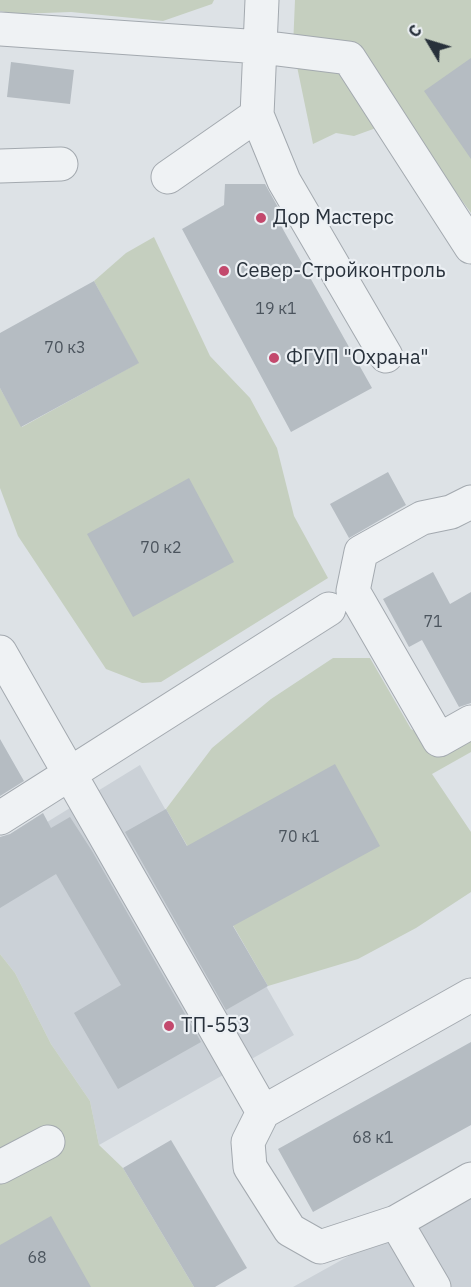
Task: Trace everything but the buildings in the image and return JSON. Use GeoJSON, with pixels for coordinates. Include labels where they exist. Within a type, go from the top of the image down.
{"type":"FeatureCollection","features":[{"type":"Feature","properties":{"kind":"lane"},"geometry":{"type":"LineString","coordinates":[[262,0],[257,115],[284,181],[386,356]]}},
{"type":"Feature","properties":{"kind":"lane"},"geometry":{"type":"LineString","coordinates":[[0,29],[261,47],[349,58],[471,247]]}},
{"type":"Feature","properties":{"kind":"lane"},"geometry":{"type":"LineString","coordinates":[[168,177],[257,115]]}},
{"type":"Feature","properties":{"kind":"lane"},"geometry":{"type":"LineString","coordinates":[[0,166],[61,164]]}},
{"type":"Feature","properties":{"kind":"lane"},"geometry":{"type":"LineString","coordinates":[[471,502],[451,512],[422,518],[361,552],[353,591],[439,740],[471,722]]}},
{"type":"Feature","properties":{"kind":"lane"},"geometry":{"type":"LineString","coordinates":[[0,818],[329,609]]}},
{"type":"Feature","properties":{"kind":"lane"},"geometry":{"type":"LineString","coordinates":[[0,652],[263,1113]]}},
{"type":"Feature","properties":{"kind":"lane"},"geometry":{"type":"LineString","coordinates":[[471,995],[263,1113],[248,1142],[250,1167],[290,1230],[320,1247],[396,1222],[471,1179]]}},
{"type":"Feature","properties":{"kind":"lane"},"geometry":{"type":"LineString","coordinates":[[0,1167],[48,1142]]}},
{"type":"Feature","properties":{"kind":"lane"},"geometry":{"type":"LineString","coordinates":[[396,1222],[435,1287]]}},
{"type":"Feature","properties":{"kind":"shaded area"},"geometry":{"type":"Polygon","coordinates":[[[140,765],[294,1035],[99,1145],[90,1101],[51,1044],[15,973],[0,954],[0,851],[140,765]]]}},
{"type":"Feature","properties":{"kind":"shaded area"},"geometry":{"type":"Polygon","coordinates":[[[471,1186],[471,1287],[293,1287],[392,1232],[471,1186]]]}},
{"type":"Feature","properties":{"kind":"green space"},"geometry":{"type":"Polygon","coordinates":[[[0,0],[214,0],[212,4],[163,21],[71,12],[17,14],[0,11],[0,0]]]}},
{"type":"Feature","properties":{"kind":"green space"},"geometry":{"type":"Polygon","coordinates":[[[295,0],[471,0],[471,213],[428,154],[387,124],[354,136],[336,133],[313,144],[293,47],[295,0]]]}},
{"type":"Feature","properties":{"kind":"green space"},"geometry":{"type":"Polygon","coordinates":[[[154,237],[210,356],[250,398],[277,448],[294,516],[328,578],[161,682],[142,683],[106,669],[18,536],[0,488],[0,388],[22,427],[138,363],[94,281],[126,253],[154,237]]]}},
{"type":"Feature","properties":{"kind":"green space"},"geometry":{"type":"Polygon","coordinates":[[[333,658],[370,658],[411,729],[428,738],[471,734],[471,752],[432,774],[471,832],[471,892],[416,928],[358,959],[268,986],[166,809],[212,748],[271,699],[333,658]]]}},
{"type":"Feature","properties":{"kind":"green space"},"geometry":{"type":"Polygon","coordinates":[[[0,954],[15,973],[51,1044],[90,1101],[99,1145],[123,1168],[194,1287],[0,1287],[0,954]]]}},
{"type":"Feature","properties":{"kind":"place","name":"Дор Мастерс"},"geometry":{"type":"Point","coordinates":[261,218]}},
{"type":"Feature","properties":{"kind":"place","name":"Север-Стройконтроль"},"geometry":{"type":"Point","coordinates":[224,271]}},
{"type":"Feature","properties":{"kind":"place","name":"ФГУП \"Охрана\""},"geometry":{"type":"Point","coordinates":[274,358]}},
{"type":"Feature","properties":{"kind":"place","name":"ТП-553"},"geometry":{"type":"Point","coordinates":[169,1026]}}]}
